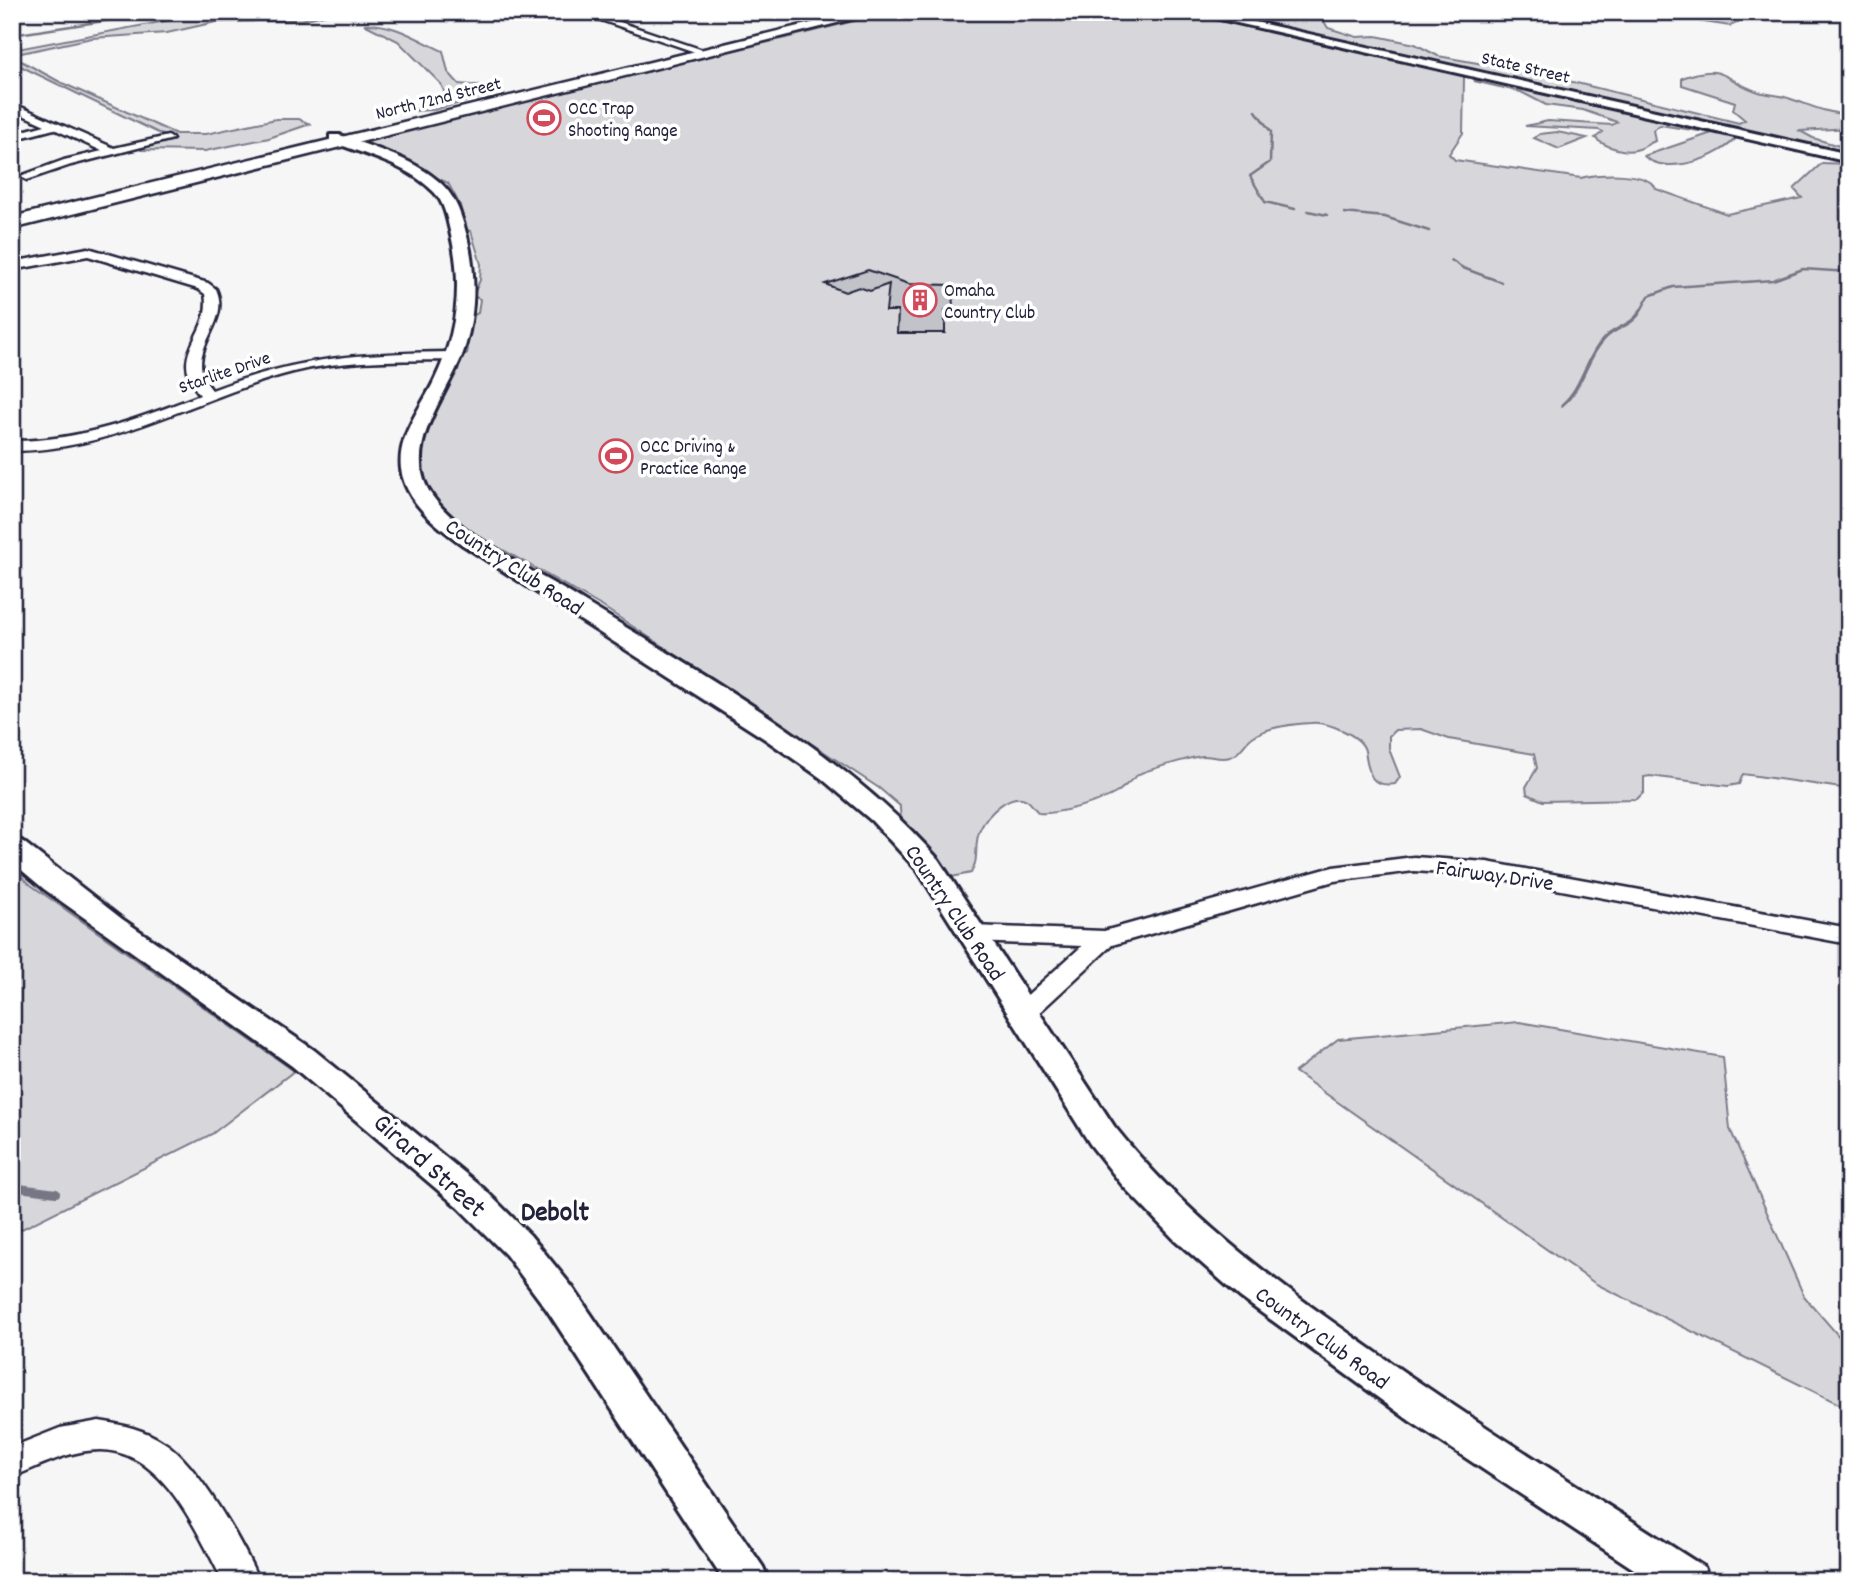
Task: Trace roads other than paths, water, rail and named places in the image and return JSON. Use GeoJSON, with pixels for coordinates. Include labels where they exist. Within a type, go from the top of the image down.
{"type":"FeatureCollection","features":[{"type":"Feature","properties":{"kind":"main road","name":"North 72nd Street"},"geometry":{"type":"LineString","coordinates":[[702,52],[855,12]]}},
{"type":"Feature","properties":{"kind":"main road","name":"North 72nd Street"},"geometry":{"type":"LineString","coordinates":[[12,216],[874,12]]}},
{"type":"Feature","properties":{"kind":"main road","name":"North 72nd Street"},"geometry":{"type":"LineString","coordinates":[[12,223],[336,138]]}},
{"type":"Feature","properties":{"kind":"street"},"geometry":{"type":"LineString","coordinates":[[581,12],[702,52]]}},
{"type":"Feature","properties":{"kind":"street","name":"State Street"},"geometry":{"type":"LineString","coordinates":[[1194,12],[1849,158]]}},
{"type":"Feature","properties":{"kind":"street"},"geometry":{"type":"LineString","coordinates":[[12,106],[113,152]]}},
{"type":"Feature","properties":{"kind":"street"},"geometry":{"type":"LineString","coordinates":[[12,137],[54,126]]}},
{"type":"Feature","properties":{"kind":"street","name":"Country Club Road"},"geometry":{"type":"LineString","coordinates":[[336,138],[422,177],[439,189],[448,204],[458,233],[468,288],[465,315],[453,356],[418,430],[411,458],[413,477],[428,506],[470,541],[773,732],[858,793],[910,843],[1102,1135],[1135,1177],[1186,1230],[1253,1286],[1424,1409],[1689,1581]]}},
{"type":"Feature","properties":{"kind":"street"},"geometry":{"type":"LineString","coordinates":[[27,177],[168,139]]}},
{"type":"Feature","properties":{"kind":"street"},"geometry":{"type":"LineString","coordinates":[[12,266],[77,252],[99,254],[209,290],[213,305],[194,366],[197,380],[209,397]]}},
{"type":"Feature","properties":{"kind":"street","name":"Starlite Drive"},"geometry":{"type":"LineString","coordinates":[[12,446],[40,447],[79,440],[270,374],[317,363],[453,356]]}},
{"type":"Feature","properties":{"kind":"street","name":"Girard Street"},"geometry":{"type":"LineString","coordinates":[[12,847],[112,926],[303,1058],[471,1198],[518,1245],[560,1299],[748,1581]]}},
{"type":"Feature","properties":{"kind":"street","name":"Fairway Drive"},"geometry":{"type":"LineString","coordinates":[[972,934],[1104,939],[1334,874],[1414,864],[1487,869],[1849,936]]}},
{"type":"Feature","properties":{"kind":"street","name":"Fairway Drive"},"geometry":{"type":"LineString","coordinates":[[1023,1013],[1104,939]]}},
{"type":"Feature","properties":{"kind":"street"},"geometry":{"type":"LineString","coordinates":[[12,1462],[63,1441],[98,1436],[121,1437],[146,1445],[163,1456],[180,1476],[242,1581]]}},
{"type":"Feature","properties":{"kind":"waterway"},"geometry":{"type":"LineString","coordinates":[[12,35],[163,12]]}},
{"type":"Feature","properties":{"kind":"waterway"},"geometry":{"type":"LineString","coordinates":[[1256,111],[1271,132],[1270,162],[1250,176],[1265,202],[1295,209]]}},
{"type":"Feature","properties":{"kind":"waterway"},"geometry":{"type":"LineString","coordinates":[[1308,211],[1327,215]]}},
{"type":"Feature","properties":{"kind":"waterway"},"geometry":{"type":"LineString","coordinates":[[1344,213],[1385,217],[1429,231]]}},
{"type":"Feature","properties":{"kind":"waterway"},"geometry":{"type":"LineString","coordinates":[[1451,260],[1463,268],[1501,282]]}},
{"type":"Feature","properties":{"kind":"waterway"},"geometry":{"type":"LineString","coordinates":[[1640,312],[1649,296],[1673,287],[1773,280],[1803,269],[1849,272]]}},
{"type":"Feature","properties":{"kind":"waterway"},"geometry":{"type":"LineString","coordinates":[[1562,405],[1575,390],[1603,340],[1633,320],[1641,310]]}},
{"type":"Feature","properties":{"kind":"waterway"},"geometry":{"type":"LineString","coordinates":[[12,1187],[56,1193]]}},
{"type":"Feature","properties":{"kind":"place","name":"OCC Trap Shooting Range"},"geometry":{"type":"Point","coordinates":[544,118]}},
{"type":"Feature","properties":{"kind":"place","name":"Omaha Country Club"},"geometry":{"type":"Point","coordinates":[920,300]}},
{"type":"Feature","properties":{"kind":"place","name":"OCC Driving & Practice Range"},"geometry":{"type":"Point","coordinates":[616,456]}},
{"type":"Feature","properties":{"kind":"district","name":"Debolt"},"geometry":{"type":"Point","coordinates":[555,1210]}}]}
